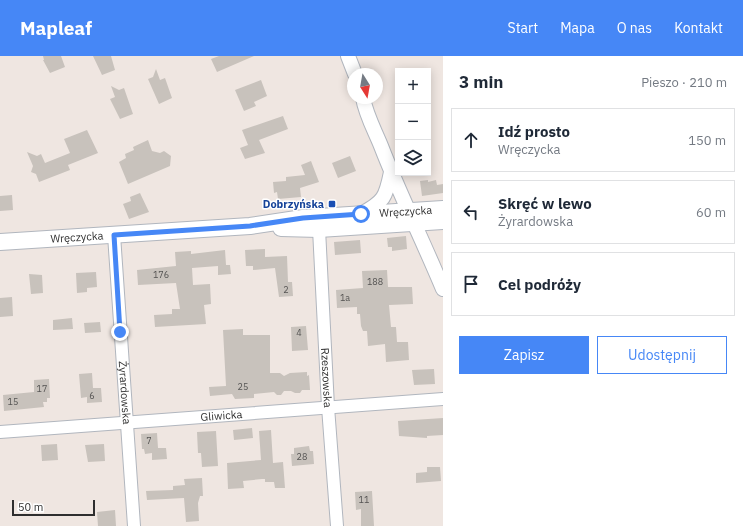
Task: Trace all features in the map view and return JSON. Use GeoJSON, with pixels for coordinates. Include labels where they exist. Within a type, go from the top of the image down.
{"type":"FeatureCollection","features":[{"type":"Feature","properties":{"kind":"main road","name":"Wręczycka"},"geometry":{"type":"LineString","coordinates":[[250,226],[319,230],[396,224],[411,217],[443,209]]}},
{"type":"Feature","properties":{"kind":"main road","name":"Wręczycka"},"geometry":{"type":"LineString","coordinates":[[0,242],[250,226],[303,218],[361,214],[411,217],[443,222]]}},
{"type":"Feature","properties":{"kind":"street"},"geometry":{"type":"LineString","coordinates":[[348,56],[353,68]]}},
{"type":"Feature","properties":{"kind":"street"},"geometry":{"type":"LineString","coordinates":[[365,104],[391,172],[443,289]]}},
{"type":"Feature","properties":{"kind":"street"},"geometry":{"type":"LineString","coordinates":[[361,214],[377,205],[382,200],[387,192],[391,172]]}},
{"type":"Feature","properties":{"kind":"street","name":"Rzeszowska"},"geometry":{"type":"LineString","coordinates":[[319,230],[328,407],[337,526]]}},
{"type":"Feature","properties":{"kind":"street","name":"Żyrardowska"},"geometry":{"type":"LineString","coordinates":[[114,235],[134,526]]}},
{"type":"Feature","properties":{"kind":"street","name":"Gliwicka"},"geometry":{"type":"LineString","coordinates":[[0,432],[443,399]]}},
{"type":"Feature","properties":{"kind":"building"},"geometry":{"type":"Polygon","coordinates":[[[43,56],[61,56],[65,67],[50,73],[43,60],[43,56]]]}},
{"type":"Feature","properties":{"kind":"building"},"geometry":{"type":"Polygon","coordinates":[[[93,56],[111,56],[115,70],[102,75],[93,56]]]}},
{"type":"Feature","properties":{"kind":"building"},"geometry":{"type":"Polygon","coordinates":[[[219,56],[254,56],[217,72],[211,59],[219,56]]]}},
{"type":"Feature","properties":{"kind":"building"},"geometry":{"type":"Polygon","coordinates":[[[156,69],[160,80],[165,78],[172,98],[159,104],[148,79],[153,77],[156,69]]]}},
{"type":"Feature","properties":{"kind":"building"},"geometry":{"type":"Polygon","coordinates":[[[261,80],[267,96],[254,102],[256,106],[244,111],[235,90],[261,80]]]}},
{"type":"Feature","properties":{"kind":"building"},"geometry":{"type":"Polygon","coordinates":[[[111,86],[119,90],[124,88],[133,114],[120,119],[110,99],[115,97],[111,86]]]}},
{"type":"Feature","properties":{"kind":"building"},"geometry":{"type":"Polygon","coordinates":[[[283,116],[288,129],[259,140],[265,153],[245,159],[240,148],[248,145],[242,130],[283,116]]]}},
{"type":"Feature","properties":{"kind":"building"},"geometry":{"type":"Polygon","coordinates":[[[87,130],[98,153],[68,165],[70,170],[39,182],[36,174],[31,172],[33,166],[27,152],[37,156],[41,154],[45,163],[70,153],[64,139],[87,130]]]}},
{"type":"Feature","properties":{"kind":"building"},"geometry":{"type":"Polygon","coordinates":[[[148,140],[152,151],[160,153],[164,151],[171,156],[170,166],[128,184],[119,162],[126,158],[125,154],[134,150],[133,147],[148,140]]]}},
{"type":"Feature","properties":{"kind":"building"},"geometry":{"type":"Polygon","coordinates":[[[350,156],[356,171],[338,178],[332,163],[350,156]]]}},
{"type":"Feature","properties":{"kind":"building"},"geometry":{"type":"Polygon","coordinates":[[[311,161],[319,182],[300,188],[301,197],[278,199],[277,192],[274,193],[273,182],[286,181],[286,177],[305,175],[301,165],[311,161]]]}},
{"type":"Feature","properties":{"kind":"building"},"geometry":{"type":"Polygon","coordinates":[[[428,180],[428,182],[436,180],[437,185],[443,184],[443,193],[422,196],[420,181],[428,180]]]}},
{"type":"Feature","properties":{"kind":"building"},"geometry":{"type":"Polygon","coordinates":[[[140,193],[149,212],[129,219],[123,204],[131,201],[130,197],[140,193]]]}},
{"type":"Feature","properties":{"kind":"building"},"geometry":{"type":"Polygon","coordinates":[[[12,195],[13,210],[0,211],[0,196],[12,195]]]}},
{"type":"Feature","properties":{"kind":"building"},"geometry":{"type":"Polygon","coordinates":[[[406,236],[407,249],[392,251],[392,247],[388,247],[387,238],[406,236]]]}},
{"type":"Feature","properties":{"kind":"building"},"geometry":{"type":"Polygon","coordinates":[[[360,240],[361,253],[335,255],[334,242],[360,240]]]}},
{"type":"Feature","properties":{"kind":"building"},"geometry":{"type":"Polygon","coordinates":[[[265,249],[265,257],[287,256],[288,282],[292,282],[293,296],[279,297],[275,268],[253,270],[253,266],[246,266],[245,250],[265,249]]]}},
{"type":"Feature","properties":{"kind":"building"},"geometry":{"type":"Polygon","coordinates":[[[225,250],[226,265],[230,265],[231,274],[218,275],[218,266],[192,268],[193,285],[210,284],[211,304],[204,305],[206,324],[155,327],[154,315],[172,314],[172,309],[180,309],[176,283],[138,285],[137,270],[176,266],[175,252],[191,251],[191,254],[225,250]]]}},
{"type":"Feature","properties":{"kind":"building"},"geometry":{"type":"Polygon","coordinates":[[[387,270],[388,287],[412,287],[413,304],[389,305],[391,327],[396,327],[397,342],[408,342],[409,360],[386,362],[385,344],[368,346],[367,331],[363,331],[360,314],[357,314],[357,307],[337,308],[336,290],[363,288],[362,271],[387,270]]]}},
{"type":"Feature","properties":{"kind":"building"},"geometry":{"type":"Polygon","coordinates":[[[96,272],[97,287],[87,288],[87,292],[77,293],[76,273],[96,272]]]}},
{"type":"Feature","properties":{"kind":"building"},"geometry":{"type":"Polygon","coordinates":[[[29,274],[42,275],[43,293],[31,294],[29,274]]]}},
{"type":"Feature","properties":{"kind":"building"},"geometry":{"type":"Polygon","coordinates":[[[12,297],[13,316],[0,317],[0,298],[12,297]]]}},
{"type":"Feature","properties":{"kind":"building"},"geometry":{"type":"Polygon","coordinates":[[[72,318],[73,329],[53,330],[53,320],[72,318]]]}},
{"type":"Feature","properties":{"kind":"building"},"geometry":{"type":"Polygon","coordinates":[[[100,322],[101,332],[85,333],[84,323],[100,322]]]}},
{"type":"Feature","properties":{"kind":"building"},"geometry":{"type":"Polygon","coordinates":[[[306,326],[308,350],[292,351],[291,327],[306,326]]]}},
{"type":"Feature","properties":{"kind":"building"},"geometry":{"type":"Polygon","coordinates":[[[243,329],[243,335],[270,335],[270,373],[280,373],[284,376],[290,373],[307,372],[307,376],[309,375],[310,390],[302,390],[300,393],[284,391],[281,395],[277,395],[274,392],[254,394],[254,398],[235,399],[232,394],[210,396],[209,387],[226,386],[223,330],[243,329]]]}},
{"type":"Feature","properties":{"kind":"building"},"geometry":{"type":"Polygon","coordinates":[[[434,369],[435,384],[414,385],[412,370],[434,369]]]}},
{"type":"Feature","properties":{"kind":"building"},"geometry":{"type":"Polygon","coordinates":[[[92,373],[93,388],[101,388],[102,402],[87,403],[87,397],[81,398],[79,374],[92,373]]]}},
{"type":"Feature","properties":{"kind":"building"},"geometry":{"type":"Polygon","coordinates":[[[49,379],[50,398],[47,398],[47,402],[43,402],[44,407],[4,411],[3,395],[34,392],[34,380],[49,379]]]}},
{"type":"Feature","properties":{"kind":"building"},"geometry":{"type":"Polygon","coordinates":[[[443,418],[443,435],[427,436],[427,438],[399,436],[398,421],[443,418]]]}},
{"type":"Feature","properties":{"kind":"building"},"geometry":{"type":"Polygon","coordinates":[[[252,428],[253,438],[234,440],[233,430],[252,428]]]}},
{"type":"Feature","properties":{"kind":"building"},"geometry":{"type":"Polygon","coordinates":[[[271,430],[273,463],[283,462],[285,488],[275,488],[274,482],[265,482],[265,479],[262,479],[243,481],[244,488],[228,489],[227,463],[261,460],[259,431],[271,430]]]}},
{"type":"Feature","properties":{"kind":"building"},"geometry":{"type":"Polygon","coordinates":[[[216,431],[218,466],[202,467],[201,453],[198,453],[197,432],[216,431]]]}},
{"type":"Feature","properties":{"kind":"building"},"geometry":{"type":"Polygon","coordinates":[[[157,433],[158,448],[166,448],[167,459],[152,460],[152,453],[145,454],[144,449],[142,449],[141,434],[157,433]]]}},
{"type":"Feature","properties":{"kind":"building"},"geometry":{"type":"Polygon","coordinates":[[[57,444],[58,460],[42,461],[41,445],[57,444]]]}},
{"type":"Feature","properties":{"kind":"building"},"geometry":{"type":"Polygon","coordinates":[[[104,444],[105,461],[88,462],[85,445],[104,444]]]}},
{"type":"Feature","properties":{"kind":"building"},"geometry":{"type":"Polygon","coordinates":[[[309,446],[310,451],[313,451],[314,464],[292,466],[291,454],[294,454],[294,448],[309,446]]]}},
{"type":"Feature","properties":{"kind":"building"},"geometry":{"type":"Polygon","coordinates":[[[427,467],[440,467],[441,481],[416,483],[416,473],[427,472],[427,467]]]}},
{"type":"Feature","properties":{"kind":"building"},"geometry":{"type":"Polygon","coordinates":[[[202,478],[203,496],[200,496],[198,503],[199,521],[186,522],[184,498],[147,500],[146,491],[173,490],[173,486],[185,485],[184,479],[202,478]]]}},
{"type":"Feature","properties":{"kind":"building"},"geometry":{"type":"Polygon","coordinates":[[[372,491],[374,526],[361,526],[361,509],[356,510],[355,492],[372,491]]]}},
{"type":"Feature","properties":{"kind":"building"},"geometry":{"type":"Polygon","coordinates":[[[115,510],[116,526],[98,526],[97,512],[115,510]]]}},
{"type":"Feature","properties":{"kind":"place","name":"Dobrzyńska"},"geometry":{"type":"Point","coordinates":[332,204]}},
{"type":"Feature","properties":{"kind":"route"},"geometry":{"type":"LineString","coordinates":[[120,332],[114,235],[250,226],[303,218],[361,214]]}}]}
